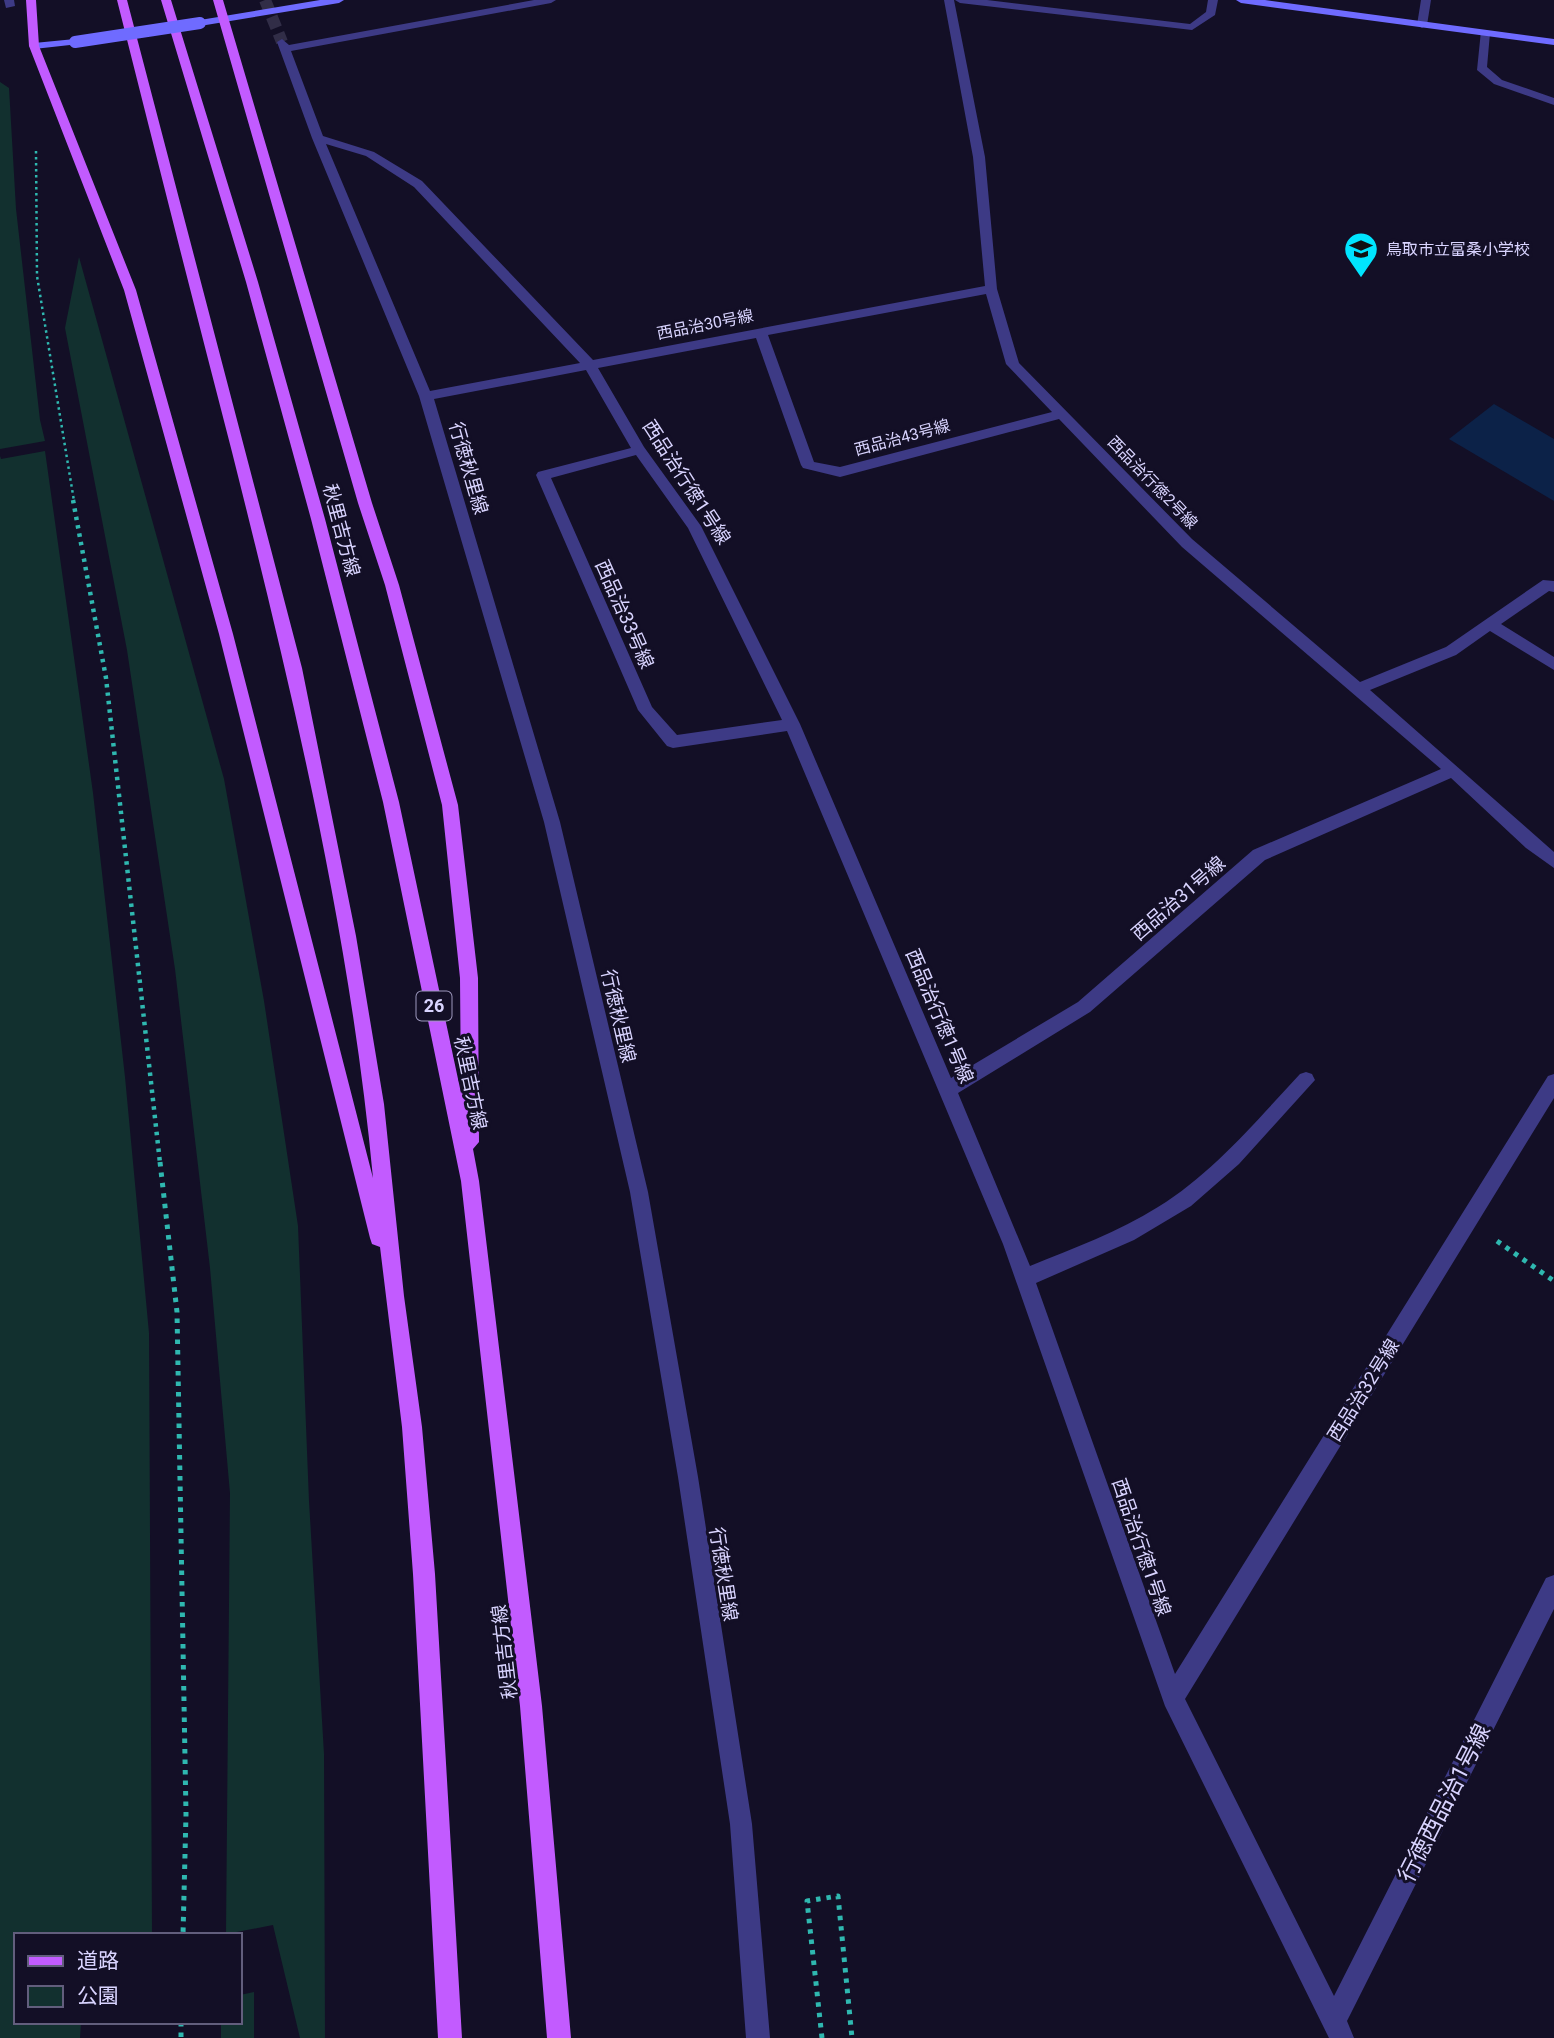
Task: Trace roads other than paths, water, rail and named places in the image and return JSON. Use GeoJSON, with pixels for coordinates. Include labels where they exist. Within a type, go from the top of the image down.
{"type":"FeatureCollection","features":[{"type":"Feature","properties":{"kind":"main road"},"geometry":{"type":"LineString","coordinates":[[31,0],[34,46],[130,290],[226,634],[394,1296]]}},
{"type":"Feature","properties":{"kind":"main road"},"geometry":{"type":"LineString","coordinates":[[122,0],[295,668],[348,936],[373,1091],[394,1296],[412,1427],[424,1574],[450,2038]]}},
{"type":"Feature","properties":{"kind":"main road","name":"秋里吉方線"},"geometry":{"type":"LineString","coordinates":[[166,0],[252,282],[391,802],[470,1181],[531,1706],[559,2038]]}},
{"type":"Feature","properties":{"kind":"main road"},"geometry":{"type":"LineString","coordinates":[[218,0],[365,503],[392,585],[450,805],[469,978],[470,1181]]}},
{"type":"Feature","properties":{"kind":"street"},"geometry":{"type":"LineString","coordinates":[[34,46],[225,20],[339,0]]}},
{"type":"Feature","properties":{"kind":"street","name":"行徳秋里線"},"geometry":{"type":"LineString","coordinates":[[551,0],[283,45],[318,138],[426,396],[552,822],[639,1192],[688,1477],[741,1824],[758,2038]]}},
{"type":"Feature","properties":{"kind":"street","name":"西品治行徳2号線"},"geometry":{"type":"LineString","coordinates":[[949,0],[979,157],[991,289],[1013,364],[1187,543],[1453,770],[1554,861]]}},
{"type":"Feature","properties":{"kind":"street"},"geometry":{"type":"LineString","coordinates":[[960,0],[1192,27],[1211,13],[1213,0]]}},
{"type":"Feature","properties":{"kind":"street"},"geometry":{"type":"LineString","coordinates":[[1241,0],[1554,42]]}},
{"type":"Feature","properties":{"kind":"street"},"geometry":{"type":"LineString","coordinates":[[1422,25],[1426,0]]}},
{"type":"Feature","properties":{"kind":"street"},"geometry":{"type":"LineString","coordinates":[[1485,33],[1482,68],[1498,82],[1554,102]]}},
{"type":"Feature","properties":{"kind":"street","name":"西品治行徳1号線"},"geometry":{"type":"LineString","coordinates":[[318,138],[370,154],[418,184],[589,364],[639,450],[694,526],[792,724],[949,1089],[1025,1278],[1173,1698],[1338,2029]]}},
{"type":"Feature","properties":{"kind":"street","name":"西品治30号線"},"geometry":{"type":"LineString","coordinates":[[426,396],[991,289]]}},
{"type":"Feature","properties":{"kind":"street","name":"西品治43号線"},"geometry":{"type":"LineString","coordinates":[[760,331],[808,465],[840,472],[1062,414]]}},
{"type":"Feature","properties":{"kind":"street","name":"西品治33号線"},"geometry":{"type":"LineString","coordinates":[[639,450],[543,475],[646,710],[673,743],[792,724]]}},
{"type":"Feature","properties":{"kind":"street"},"geometry":{"type":"LineString","coordinates":[[1358,689],[1451,651],[1548,584],[1554,587]]}},
{"type":"Feature","properties":{"kind":"street"},"geometry":{"type":"LineString","coordinates":[[1488,623],[1554,664]]}},
{"type":"Feature","properties":{"kind":"street","name":"西品治31号線"},"geometry":{"type":"LineString","coordinates":[[949,1089],[1084,1007],[1259,855],[1453,770]]}},
{"type":"Feature","properties":{"kind":"street"},"geometry":{"type":"LineString","coordinates":[[1025,1278],[1137,1228],[1183,1201],[1225,1164],[1307,1080]]}},
{"type":"Feature","properties":{"kind":"street","name":"西品治32号線"},"geometry":{"type":"LineString","coordinates":[[1173,1698],[1554,1082]]}},
{"type":"Feature","properties":{"kind":"street","name":"行徳西品治1号線"},"geometry":{"type":"LineString","coordinates":[[1338,2029],[1554,1586]]}},
{"type":"Feature","properties":{"kind":"water"},"geometry":{"type":"Polygon","coordinates":[[[1494,404],[1554,439],[1554,501],[1449,439],[1494,404]]]}},
{"type":"Feature","properties":{"kind":"tunnel"},"geometry":{"type":"LineString","coordinates":[[265,0],[282,42]]}},
{"type":"Feature","properties":{"kind":"place","name":"鳥取市立富桑小学校"},"geometry":{"type":"Point","coordinates":[1361,279]}}]}
